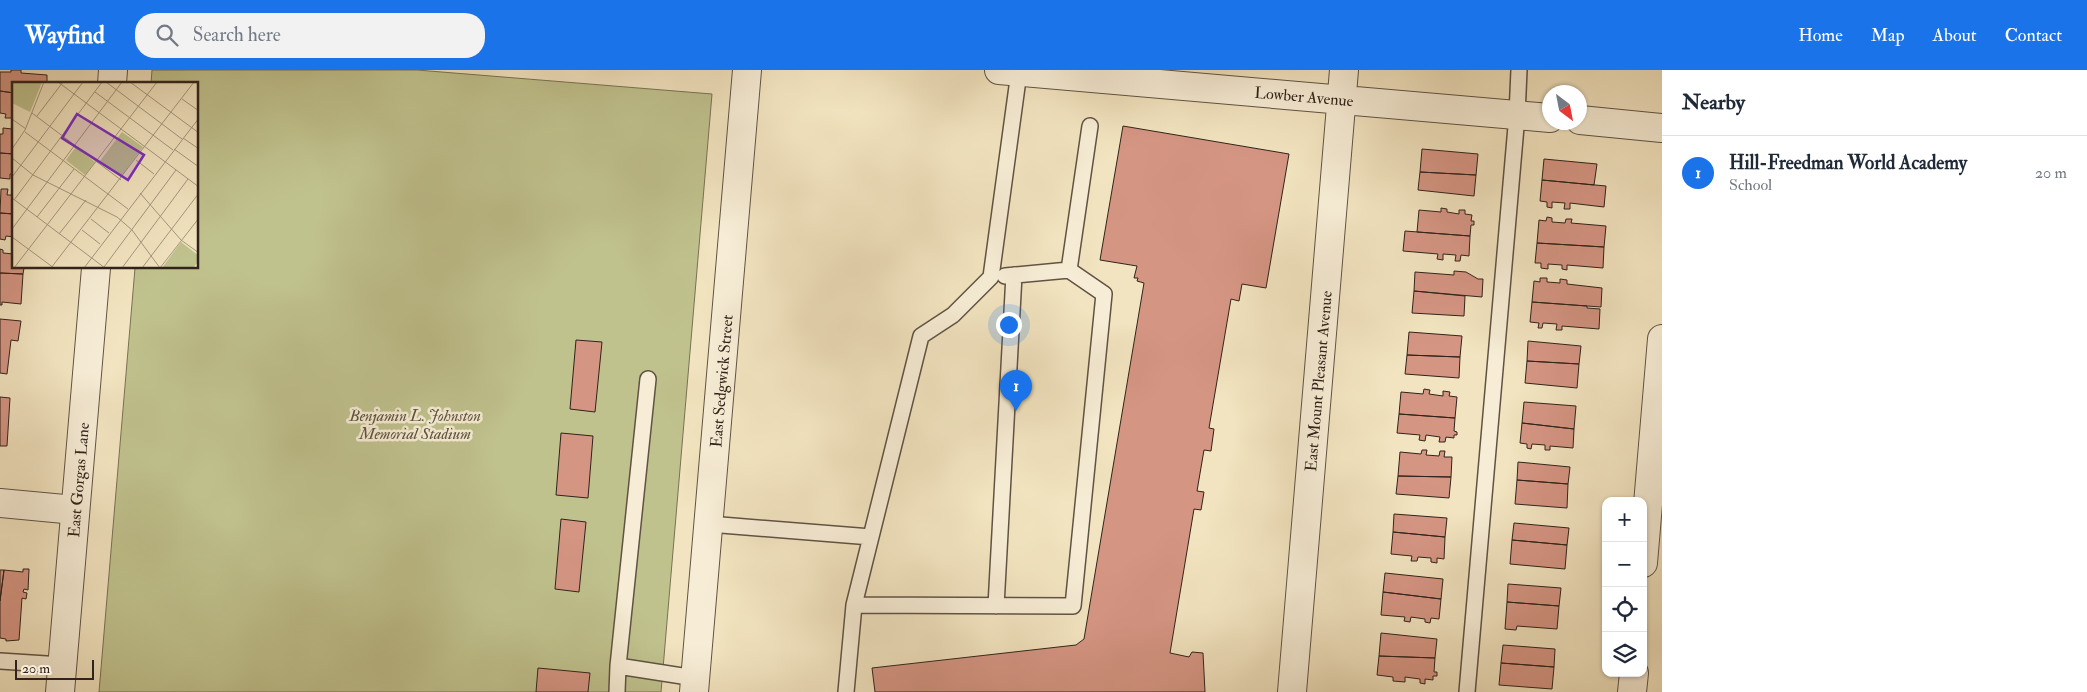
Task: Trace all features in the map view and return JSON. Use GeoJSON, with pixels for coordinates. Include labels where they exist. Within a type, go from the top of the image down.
{"type":"FeatureCollection","features":[{"type":"Feature","properties":{"kind":"street","name":"East Sedgwick Street"},"geometry":{"type":"LineString","coordinates":[[695,685],[747,70]]}},
{"type":"Feature","properties":{"kind":"street","name":"East Mount Pleasant Avenue"},"geometry":{"type":"LineString","coordinates":[[1292,692],[1344,70]]}},
{"type":"Feature","properties":{"kind":"street","name":"Lowber Avenue"},"geometry":{"type":"LineString","coordinates":[[1009,71],[1542,117]]}},
{"type":"Feature","properties":{"kind":"street"},"geometry":{"type":"LineString","coordinates":[[1587,121],[1662,128]]}},
{"type":"Feature","properties":{"kind":"street","name":"East Gorgas Lane"},"geometry":{"type":"LineString","coordinates":[[61,679],[96,269]]}},
{"type":"Feature","properties":{"kind":"street"},"geometry":{"type":"LineString","coordinates":[[1645,542],[1662,339]]}},
{"type":"Feature","properties":{"kind":"street"},"geometry":{"type":"LineString","coordinates":[[0,503],[75,510]]}},
{"type":"Feature","properties":{"kind":"street"},"geometry":{"type":"LineString","coordinates":[[1632,692],[1634,677]]}},
{"type":"Feature","properties":{"kind":"lane"},"geometry":{"type":"LineString","coordinates":[[1467,692],[1517,115],[1519,70]]}},
{"type":"Feature","properties":{"kind":"lane"},"geometry":{"type":"LineString","coordinates":[[846,692],[854,605],[921,336],[953,315],[991,277],[1009,71]]}},
{"type":"Feature","properties":{"kind":"lane"},"geometry":{"type":"LineString","coordinates":[[1069,270],[1090,126]]}},
{"type":"Feature","properties":{"kind":"lane"},"geometry":{"type":"LineString","coordinates":[[854,605],[1073,606],[1104,294],[1069,270],[991,277]]}},
{"type":"Feature","properties":{"kind":"lane"},"geometry":{"type":"LineString","coordinates":[[996,606],[1014,275]]}},
{"type":"Feature","properties":{"kind":"lane"},"geometry":{"type":"LineString","coordinates":[[617,692],[618,666],[648,379]]}},
{"type":"Feature","properties":{"kind":"lane"},"geometry":{"type":"LineString","coordinates":[[709,524],[871,537]]}},
{"type":"Feature","properties":{"kind":"lane"},"geometry":{"type":"LineString","coordinates":[[0,661],[61,679]]}},
{"type":"Feature","properties":{"kind":"lane"},"geometry":{"type":"LineString","coordinates":[[618,666],[695,685]]}},
{"type":"Feature","properties":{"kind":"green space","name":"Benjamin L. Johnston Memorial Stadium"},"geometry":{"type":"Polygon","coordinates":[[[152,70],[417,70],[712,94],[661,692],[99,692],[135,269],[199,269],[199,82],[151,82],[152,70]]]}},
{"type":"Feature","properties":{"kind":"building"},"geometry":{"type":"Polygon","coordinates":[[[11,70],[21,70],[21,73],[47,75],[47,82],[12,82],[12,93],[0,91],[0,72],[11,72],[11,70]]]}},
{"type":"Feature","properties":{"kind":"building"},"geometry":{"type":"Polygon","coordinates":[[[0,91],[12,93],[12,118],[5,118],[6,114],[0,113],[0,91]]]}},
{"type":"Feature","properties":{"kind":"building"},"geometry":{"type":"Polygon","coordinates":[[[1123,126],[1289,154],[1266,288],[1242,284],[1239,301],[1231,299],[1209,428],[1214,429],[1211,451],[1204,450],[1197,491],[1204,492],[1201,510],[1194,509],[1170,653],[1189,657],[1192,652],[1203,653],[1205,692],[875,692],[872,668],[1076,645],[1084,639],[1144,283],[1137,281],[1138,278],[1134,278],[1137,266],[1100,260],[1123,126]]]}},
{"type":"Feature","properties":{"kind":"building"},"geometry":{"type":"Polygon","coordinates":[[[3,128],[12,129],[12,154],[0,153],[0,134],[3,134],[3,128]]]}},
{"type":"Feature","properties":{"kind":"building"},"geometry":{"type":"Polygon","coordinates":[[[1422,149],[1478,154],[1476,175],[1420,172],[1422,149]]]}},
{"type":"Feature","properties":{"kind":"building"},"geometry":{"type":"Polygon","coordinates":[[[0,153],[12,154],[12,174],[10,174],[10,179],[0,178],[0,153]]]}},
{"type":"Feature","properties":{"kind":"building"},"geometry":{"type":"Polygon","coordinates":[[[1544,159],[1597,164],[1594,185],[1542,180],[1544,159]]]}},
{"type":"Feature","properties":{"kind":"building"},"geometry":{"type":"Polygon","coordinates":[[[1420,172],[1476,175],[1474,196],[1418,190],[1420,172]]]}},
{"type":"Feature","properties":{"kind":"building"},"geometry":{"type":"Polygon","coordinates":[[[1542,180],[1606,186],[1604,207],[1570,203],[1570,209],[1564,209],[1565,203],[1552,202],[1552,208],[1547,207],[1547,202],[1540,201],[1542,180]]]}},
{"type":"Feature","properties":{"kind":"building"},"geometry":{"type":"Polygon","coordinates":[[[1,189],[8,189],[7,195],[12,195],[12,214],[0,213],[1,189]]]}},
{"type":"Feature","properties":{"kind":"building"},"geometry":{"type":"Polygon","coordinates":[[[1441,208],[1447,209],[1447,212],[1459,214],[1459,210],[1465,210],[1465,214],[1472,215],[1471,221],[1474,221],[1474,225],[1471,225],[1470,236],[1417,232],[1419,210],[1441,212],[1441,208]]]}},
{"type":"Feature","properties":{"kind":"building"},"geometry":{"type":"Polygon","coordinates":[[[0,213],[12,214],[12,237],[6,236],[5,240],[0,239],[0,213]]]}},
{"type":"Feature","properties":{"kind":"building"},"geometry":{"type":"Polygon","coordinates":[[[1547,217],[1552,218],[1552,222],[1565,223],[1566,219],[1572,219],[1571,223],[1606,226],[1604,247],[1537,243],[1539,220],[1546,221],[1547,217]]]}},
{"type":"Feature","properties":{"kind":"building"},"geometry":{"type":"Polygon","coordinates":[[[1405,231],[1470,236],[1469,256],[1461,255],[1460,261],[1455,261],[1456,255],[1443,254],[1443,260],[1437,259],[1438,254],[1403,251],[1405,231]]]}},
{"type":"Feature","properties":{"kind":"building"},"geometry":{"type":"Polygon","coordinates":[[[1537,243],[1604,247],[1603,268],[1567,265],[1567,270],[1562,269],[1562,265],[1548,264],[1548,269],[1541,268],[1541,263],[1535,263],[1537,243]]]}},
{"type":"Feature","properties":{"kind":"building"},"geometry":{"type":"Polygon","coordinates":[[[0,249],[3,250],[3,253],[12,254],[12,269],[24,269],[23,274],[0,273],[0,249]]]}},
{"type":"Feature","properties":{"kind":"building"},"geometry":{"type":"Polygon","coordinates":[[[1454,271],[1466,272],[1478,279],[1483,279],[1482,297],[1414,291],[1415,272],[1454,275],[1454,271]]]}},
{"type":"Feature","properties":{"kind":"building"},"geometry":{"type":"Polygon","coordinates":[[[0,273],[23,274],[21,304],[2,302],[2,305],[0,305],[0,273]]]}},
{"type":"Feature","properties":{"kind":"building"},"geometry":{"type":"Polygon","coordinates":[[[1540,278],[1547,278],[1547,282],[1560,283],[1560,279],[1567,280],[1567,284],[1602,288],[1601,307],[1532,302],[1534,281],[1540,282],[1540,278]]]}},
{"type":"Feature","properties":{"kind":"building"},"geometry":{"type":"Polygon","coordinates":[[[1414,291],[1465,296],[1464,316],[1412,313],[1414,291]]]}},
{"type":"Feature","properties":{"kind":"building"},"geometry":{"type":"Polygon","coordinates":[[[1532,302],[1587,306],[1587,308],[1600,309],[1599,329],[1562,326],[1562,330],[1556,330],[1557,324],[1543,323],[1542,328],[1538,328],[1539,323],[1530,322],[1532,302]]]}},
{"type":"Feature","properties":{"kind":"building"},"geometry":{"type":"Polygon","coordinates":[[[0,319],[21,321],[18,341],[11,340],[7,374],[0,373],[0,319]]]}},
{"type":"Feature","properties":{"kind":"building"},"geometry":{"type":"Polygon","coordinates":[[[1409,332],[1462,336],[1460,357],[1407,355],[1409,332]]]}},
{"type":"Feature","properties":{"kind":"building"},"geometry":{"type":"Polygon","coordinates":[[[576,340],[602,342],[595,412],[570,409],[576,340]]]}},
{"type":"Feature","properties":{"kind":"building"},"geometry":{"type":"Polygon","coordinates":[[[1528,341],[1581,346],[1579,364],[1527,361],[1528,341]]]}},
{"type":"Feature","properties":{"kind":"building"},"geometry":{"type":"Polygon","coordinates":[[[1407,355],[1460,357],[1459,378],[1405,374],[1407,355]]]}},
{"type":"Feature","properties":{"kind":"building"},"geometry":{"type":"Polygon","coordinates":[[[1527,361],[1579,364],[1577,388],[1525,383],[1527,361]]]}},
{"type":"Feature","properties":{"kind":"building"},"geometry":{"type":"Polygon","coordinates":[[[1424,389],[1430,390],[1429,394],[1443,396],[1443,391],[1450,392],[1449,396],[1457,397],[1455,418],[1399,414],[1401,392],[1423,394],[1424,389]]]}},
{"type":"Feature","properties":{"kind":"building"},"geometry":{"type":"Polygon","coordinates":[[[0,397],[10,398],[7,446],[0,446],[0,397]]]}},
{"type":"Feature","properties":{"kind":"building"},"geometry":{"type":"Polygon","coordinates":[[[1524,402],[1576,406],[1574,429],[1522,423],[1524,402]]]}},
{"type":"Feature","properties":{"kind":"building"},"geometry":{"type":"Polygon","coordinates":[[[1399,414],[1455,418],[1454,431],[1457,432],[1457,435],[1454,435],[1454,438],[1446,437],[1445,442],[1439,442],[1440,437],[1426,435],[1425,441],[1419,440],[1420,435],[1397,433],[1399,414]]]}},
{"type":"Feature","properties":{"kind":"building"},"geometry":{"type":"Polygon","coordinates":[[[1522,423],[1574,429],[1573,448],[1550,446],[1550,450],[1545,450],[1545,445],[1532,444],[1531,449],[1527,448],[1527,444],[1520,443],[1522,423]]]}},
{"type":"Feature","properties":{"kind":"building"},"geometry":{"type":"Polygon","coordinates":[[[561,433],[593,436],[588,498],[556,495],[561,433]]]}},
{"type":"Feature","properties":{"kind":"building"},"geometry":{"type":"Polygon","coordinates":[[[1422,450],[1427,450],[1426,455],[1439,456],[1440,451],[1445,451],[1444,457],[1452,457],[1451,477],[1398,476],[1400,452],[1421,454],[1422,450]]]}},
{"type":"Feature","properties":{"kind":"building"},"geometry":{"type":"Polygon","coordinates":[[[1518,462],[1570,467],[1568,484],[1517,480],[1518,462]]]}},
{"type":"Feature","properties":{"kind":"building"},"geometry":{"type":"Polygon","coordinates":[[[1398,476],[1451,477],[1449,498],[1396,494],[1398,476]]]}},
{"type":"Feature","properties":{"kind":"building"},"geometry":{"type":"Polygon","coordinates":[[[1517,480],[1568,484],[1567,508],[1515,504],[1517,480]]]}},
{"type":"Feature","properties":{"kind":"building"},"geometry":{"type":"Polygon","coordinates":[[[1394,514],[1447,518],[1445,537],[1393,532],[1394,514]]]}},
{"type":"Feature","properties":{"kind":"building"},"geometry":{"type":"Polygon","coordinates":[[[561,519],[586,522],[579,592],[555,589],[561,519]]]}},
{"type":"Feature","properties":{"kind":"building"},"geometry":{"type":"Polygon","coordinates":[[[1514,523],[1569,528],[1567,545],[1512,540],[1514,523]]]}},
{"type":"Feature","properties":{"kind":"building"},"geometry":{"type":"Polygon","coordinates":[[[1393,532],[1445,537],[1444,559],[1437,558],[1437,563],[1431,562],[1431,558],[1418,557],[1417,561],[1411,561],[1412,556],[1391,554],[1393,532]]]}},
{"type":"Feature","properties":{"kind":"building"},"geometry":{"type":"Polygon","coordinates":[[[1512,540],[1567,545],[1565,569],[1510,564],[1512,540]]]}},
{"type":"Feature","properties":{"kind":"building"},"geometry":{"type":"Polygon","coordinates":[[[23,569],[29,569],[28,590],[24,589],[23,592],[27,593],[26,599],[22,598],[19,640],[6,641],[6,639],[0,638],[0,601],[4,570],[23,572],[23,569]]]}},
{"type":"Feature","properties":{"kind":"building"},"geometry":{"type":"Polygon","coordinates":[[[0,570],[4,570],[0,601],[0,570]]]}},
{"type":"Feature","properties":{"kind":"building"},"geometry":{"type":"Polygon","coordinates":[[[1385,573],[1443,579],[1441,599],[1383,592],[1385,573]]]}},
{"type":"Feature","properties":{"kind":"building"},"geometry":{"type":"Polygon","coordinates":[[[1508,584],[1561,588],[1559,606],[1507,602],[1508,584]]]}},
{"type":"Feature","properties":{"kind":"building"},"geometry":{"type":"Polygon","coordinates":[[[1383,592],[1441,599],[1439,619],[1431,618],[1430,623],[1425,622],[1425,619],[1411,617],[1410,622],[1404,621],[1405,617],[1381,615],[1383,592]]]}},
{"type":"Feature","properties":{"kind":"building"},"geometry":{"type":"Polygon","coordinates":[[[1507,602],[1559,606],[1557,629],[1517,626],[1516,630],[1505,629],[1507,602]]]}},
{"type":"Feature","properties":{"kind":"building"},"geometry":{"type":"Polygon","coordinates":[[[1381,633],[1437,639],[1435,658],[1379,656],[1381,633]]]}},
{"type":"Feature","properties":{"kind":"building"},"geometry":{"type":"Polygon","coordinates":[[[1503,645],[1555,649],[1554,667],[1501,663],[1503,645]]]}},
{"type":"Feature","properties":{"kind":"building"},"geometry":{"type":"Polygon","coordinates":[[[1379,656],[1435,658],[1434,672],[1437,672],[1437,676],[1433,676],[1433,680],[1425,679],[1425,684],[1420,683],[1420,679],[1405,677],[1405,682],[1393,681],[1393,677],[1377,675],[1379,656]]]}},
{"type":"Feature","properties":{"kind":"building"},"geometry":{"type":"Polygon","coordinates":[[[1501,663],[1554,667],[1552,689],[1499,685],[1501,663]]]}},
{"type":"Feature","properties":{"kind":"building"},"geometry":{"type":"Polygon","coordinates":[[[538,668],[590,673],[588,692],[536,692],[538,668]]]}},
{"type":"Feature","properties":{"kind":"place","name":"Hill-Freedman World Academy"},"geometry":{"type":"Point","coordinates":[1016,411]}}]}
